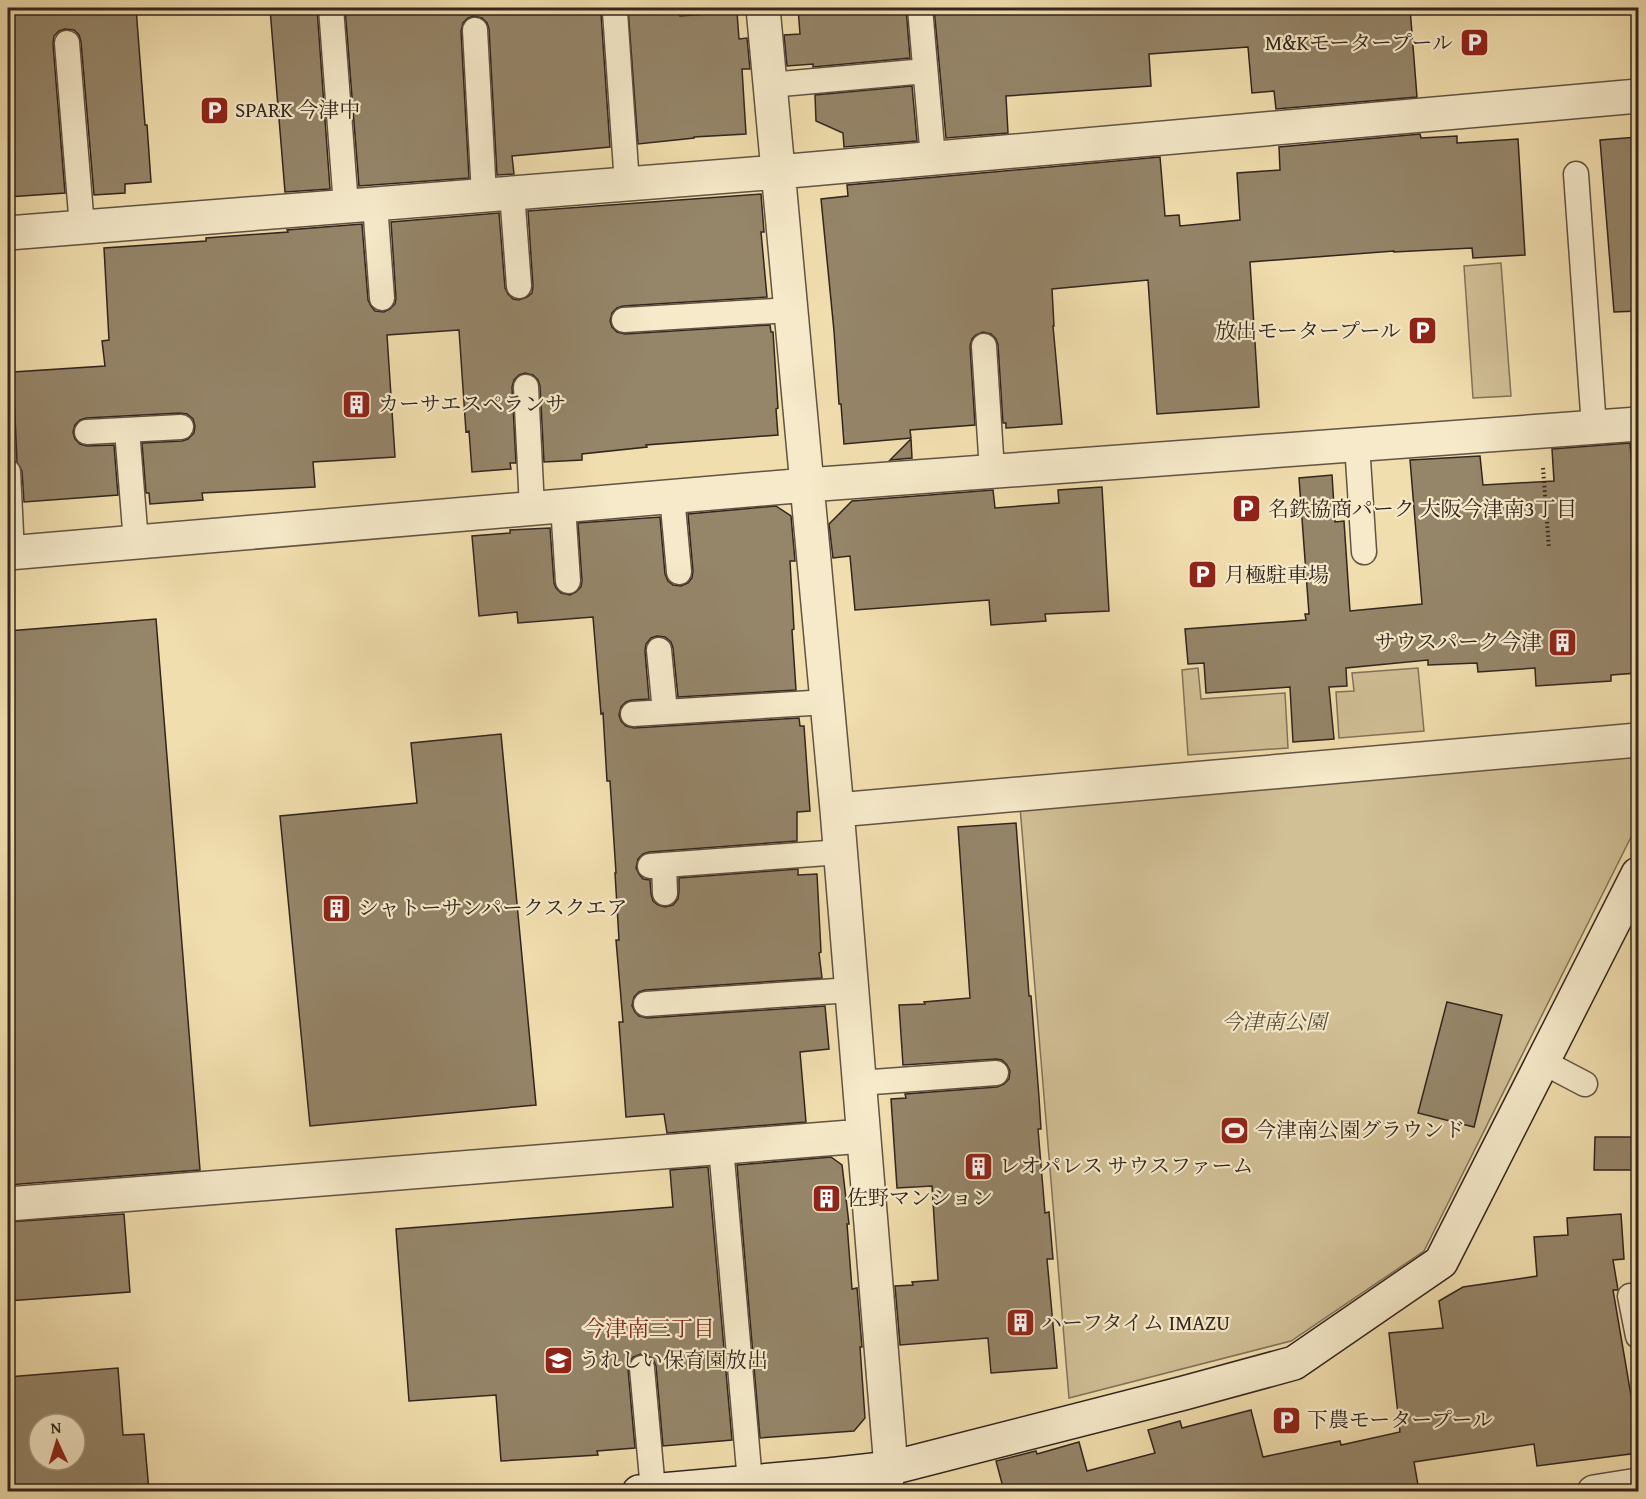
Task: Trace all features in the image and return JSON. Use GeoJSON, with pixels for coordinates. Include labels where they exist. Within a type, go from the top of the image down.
{"type":"FeatureCollection","features":[{"type":"Feature","properties":{"kind":"street"},"geometry":{"type":"LineString","coordinates":[[763,8],[841,852],[891,1480]]}},
{"type":"Feature","properties":{"kind":"street"},"geometry":{"type":"LineString","coordinates":[[8,233],[778,172],[1638,96]]}},
{"type":"Feature","properties":{"kind":"street"},"geometry":{"type":"LineString","coordinates":[[10,553],[807,484],[1638,423]]}},
{"type":"Feature","properties":{"kind":"street"},"geometry":{"type":"LineString","coordinates":[[837,810],[1638,740]]}},
{"type":"Feature","properties":{"kind":"street"},"geometry":{"type":"LineString","coordinates":[[646,1491],[828,1475],[891,1480],[1184,1393],[1294,1364],[1441,1262],[1638,874]]}},
{"type":"Feature","properties":{"kind":"street"},"geometry":{"type":"LineString","coordinates":[[8,1204],[863,1136]]}},
{"type":"Feature","properties":{"kind":"street"},"geometry":{"type":"LineString","coordinates":[[1593,1491],[1638,1485]]}},
{"type":"Feature","properties":{"kind":"lane"},"geometry":{"type":"LineString","coordinates":[[331,8],[360,205],[382,298]]}},
{"type":"Feature","properties":{"kind":"lane"},"geometry":{"type":"LineString","coordinates":[[920,8],[933,158]]}},
{"type":"Feature","properties":{"kind":"lane"},"geometry":{"type":"LineString","coordinates":[[615,12],[627,184]]}},
{"type":"Feature","properties":{"kind":"lane"},"geometry":{"type":"LineString","coordinates":[[475,30],[498,194],[519,286]]}},
{"type":"Feature","properties":{"kind":"lane"},"geometry":{"type":"LineString","coordinates":[[66,43],[82,227]]}},
{"type":"Feature","properties":{"kind":"lane"},"geometry":{"type":"LineString","coordinates":[[770,85],[926,71]]}},
{"type":"Feature","properties":{"kind":"lane"},"geometry":{"type":"LineString","coordinates":[[1576,174],[1594,427]]}},
{"type":"Feature","properties":{"kind":"lane"},"geometry":{"type":"LineString","coordinates":[[624,320],[790,310]]}},
{"type":"Feature","properties":{"kind":"lane"},"geometry":{"type":"LineString","coordinates":[[984,346],[992,471]]}},
{"type":"Feature","properties":{"kind":"lane"},"geometry":{"type":"LineString","coordinates":[[526,387],[548,507],[568,581]]}},
{"type":"Feature","properties":{"kind":"lane"},"geometry":{"type":"LineString","coordinates":[[87,432],[181,427]]}},
{"type":"Feature","properties":{"kind":"lane"},"geometry":{"type":"LineString","coordinates":[[127,430],[136,542]]}},
{"type":"Feature","properties":{"kind":"lane"},"geometry":{"type":"LineString","coordinates":[[1357,444],[1364,552]]}},
{"type":"Feature","properties":{"kind":"lane"},"geometry":{"type":"LineString","coordinates":[[8,472],[10,553]]}},
{"type":"Feature","properties":{"kind":"lane"},"geometry":{"type":"LineString","coordinates":[[672,496],[679,572]]}},
{"type":"Feature","properties":{"kind":"lane"},"geometry":{"type":"LineString","coordinates":[[659,650],[665,712]]}},
{"type":"Feature","properties":{"kind":"lane"},"geometry":{"type":"LineString","coordinates":[[633,714],[827,702]]}},
{"type":"Feature","properties":{"kind":"lane"},"geometry":{"type":"LineString","coordinates":[[665,893],[657,866],[841,852]]}},
{"type":"Feature","properties":{"kind":"lane"},"geometry":{"type":"LineString","coordinates":[[646,1004],[851,990]]}},
{"type":"Feature","properties":{"kind":"lane"},"geometry":{"type":"LineString","coordinates":[[1543,1062],[1585,1084]]}},
{"type":"Feature","properties":{"kind":"lane"},"geometry":{"type":"LineString","coordinates":[[859,1083],[996,1073]]}},
{"type":"Feature","properties":{"kind":"lane"},"geometry":{"type":"LineString","coordinates":[[721,1147],[750,1482]]}},
{"type":"Feature","properties":{"kind":"lane"},"geometry":{"type":"LineString","coordinates":[[1630,1296],[1638,1336]]}},
{"type":"Feature","properties":{"kind":"lane"},"geometry":{"type":"LineString","coordinates":[[642,1368],[646,1491]]}},
{"type":"Feature","properties":{"kind":"path"},"geometry":{"type":"LineString","coordinates":[[1541,430],[1549,548]]}},
{"type":"Feature","properties":{"kind":"green space"},"geometry":{"type":"Polygon","coordinates":[[[1501,263],[1511,396],[1473,398],[1464,266],[1501,263]]]}},
{"type":"Feature","properties":{"kind":"green space"},"geometry":{"type":"Polygon","coordinates":[[[1198,668],[1201,699],[1285,693],[1288,748],[1188,755],[1182,670],[1198,668]]]}},
{"type":"Feature","properties":{"kind":"green space"},"geometry":{"type":"Polygon","coordinates":[[[1418,668],[1424,731],[1339,738],[1336,692],[1354,691],[1352,673],[1418,668]]]}},
{"type":"Feature","properties":{"kind":"green space","name":"今津南公園"},"geometry":{"type":"Polygon","coordinates":[[[1638,757],[1638,823],[1424,1251],[1291,1341],[1069,1398],[1020,807],[1638,757]]]}},
{"type":"Feature","properties":{"kind":"building"},"geometry":{"type":"Polygon","coordinates":[[[8,8],[136,8],[151,182],[125,184],[125,193],[94,195],[81,42],[74,30],[65,29],[54,36],[53,44],[65,193],[8,197],[8,8]]]}},
{"type":"Feature","properties":{"kind":"building"},"geometry":{"type":"Polygon","coordinates":[[[317,8],[330,189],[285,192],[270,9],[317,8]]]}},
{"type":"Feature","properties":{"kind":"building"},"geometry":{"type":"Polygon","coordinates":[[[345,8],[602,8],[610,147],[512,156],[514,174],[497,175],[489,29],[482,18],[474,16],[463,23],[461,31],[469,178],[359,186],[345,8]]]}},
{"type":"Feature","properties":{"kind":"building"},"geometry":{"type":"Polygon","coordinates":[[[628,8],[679,8],[680,16],[737,12],[739,39],[747,38],[750,69],[742,69],[746,134],[694,137],[638,144],[628,8]]]}},
{"type":"Feature","properties":{"kind":"building"},"geometry":{"type":"Polygon","coordinates":[[[798,8],[906,8],[910,58],[813,67],[813,64],[787,66],[784,35],[800,34],[798,8]]]}},
{"type":"Feature","properties":{"kind":"building"},"geometry":{"type":"Polygon","coordinates":[[[934,8],[1410,8],[1417,97],[1276,109],[1274,91],[1252,93],[1248,47],[1149,54],[1151,86],[1006,96],[1008,133],[946,138],[934,8]]]}},
{"type":"Feature","properties":{"kind":"building"},"geometry":{"type":"Polygon","coordinates":[[[912,86],[917,141],[844,147],[843,133],[816,121],[815,95],[912,86]]]}},
{"type":"Feature","properties":{"kind":"building"},"geometry":{"type":"Polygon","coordinates":[[[1420,134],[1421,138],[1457,136],[1457,143],[1518,139],[1525,255],[1473,258],[1472,248],[1394,251],[1250,262],[1259,407],[1157,414],[1148,280],[1052,289],[1062,424],[1006,428],[1006,423],[1003,423],[998,345],[991,334],[983,332],[972,339],[970,346],[975,425],[910,430],[911,438],[844,444],[821,199],[848,196],[847,185],[1160,157],[1165,216],[1179,215],[1180,226],[1240,220],[1237,173],[1280,170],[1279,147],[1420,134]]]}},
{"type":"Feature","properties":{"kind":"building"},"geometry":{"type":"Polygon","coordinates":[[[1638,137],[1638,311],[1614,312],[1600,140],[1638,137]]]}},
{"type":"Feature","properties":{"kind":"building"},"geometry":{"type":"Polygon","coordinates":[[[761,194],[764,232],[761,232],[767,297],[623,306],[612,313],[610,321],[617,332],[625,334],[770,325],[771,332],[773,332],[778,435],[646,445],[647,447],[582,454],[582,460],[544,462],[540,386],[533,375],[525,373],[514,380],[512,387],[516,463],[510,463],[511,469],[472,472],[469,431],[466,432],[459,330],[387,335],[395,457],[313,462],[315,487],[202,493],[203,500],[150,504],[149,493],[146,493],[142,443],[188,439],[194,433],[193,419],[187,414],[180,413],[86,418],[75,425],[73,432],[75,439],[87,446],[114,445],[118,495],[24,502],[22,471],[17,462],[13,372],[105,366],[102,341],[109,340],[104,248],[206,241],[206,238],[362,224],[368,300],[375,311],[384,312],[395,304],[396,298],[391,222],[499,213],[505,288],[513,299],[519,300],[532,293],[533,286],[528,211],[761,194]]]}},
{"type":"Feature","properties":{"kind":"building"},"geometry":{"type":"Polygon","coordinates":[[[911,439],[912,458],[890,460],[911,439]]]}},
{"type":"Feature","properties":{"kind":"building"},"geometry":{"type":"Polygon","coordinates":[[[1630,443],[1638,546],[1638,673],[1611,675],[1611,681],[1536,686],[1535,668],[1478,672],[1477,663],[1428,665],[1428,660],[1346,668],[1347,686],[1329,687],[1334,739],[1293,742],[1290,687],[1206,693],[1204,663],[1188,664],[1185,629],[1306,620],[1305,614],[1309,614],[1299,478],[1332,475],[1335,522],[1344,521],[1350,611],[1422,604],[1410,460],[1480,456],[1483,485],[1554,481],[1552,449],[1630,443]]]}},
{"type":"Feature","properties":{"kind":"building"},"geometry":{"type":"Polygon","coordinates":[[[1102,487],[1109,611],[1045,614],[1046,621],[991,625],[989,600],[855,610],[850,556],[833,558],[829,524],[852,501],[993,490],[995,508],[1059,503],[1058,490],[1102,487]]]}},
{"type":"Feature","properties":{"kind":"building"},"geometry":{"type":"Polygon","coordinates":[[[776,506],[791,516],[795,561],[790,561],[796,690],[678,697],[671,642],[665,637],[657,636],[651,638],[646,644],[645,651],[649,699],[626,702],[621,707],[619,715],[626,726],[634,728],[799,718],[800,726],[804,726],[810,811],[797,812],[797,841],[649,852],[638,859],[636,868],[643,879],[650,880],[653,901],[665,907],[673,905],[678,899],[679,878],[798,869],[798,875],[817,874],[822,978],[645,990],[634,997],[632,1006],[639,1016],[647,1018],[825,1006],[829,1049],[800,1052],[806,1122],[667,1133],[664,1114],[626,1117],[619,1022],[623,1022],[616,940],[619,940],[610,781],[607,781],[593,617],[518,623],[517,612],[479,616],[472,536],[510,533],[510,530],[550,528],[554,583],[561,593],[570,595],[581,587],[582,581],[578,523],[660,517],[665,574],[673,585],[681,586],[692,578],[693,571],[688,514],[776,506]]]}},
{"type":"Feature","properties":{"kind":"building"},"geometry":{"type":"Polygon","coordinates":[[[156,619],[200,1170],[8,1185],[8,631],[156,619]]]}},
{"type":"Feature","properties":{"kind":"building","name":"シャトーサンパークスクエア"},"geometry":{"type":"Polygon","coordinates":[[[501,734],[536,1105],[310,1126],[280,816],[417,803],[411,743],[501,734]]]}},
{"type":"Feature","properties":{"kind":"building"},"geometry":{"type":"Polygon","coordinates":[[[1016,823],[1039,1097],[1041,1129],[1038,1129],[1045,1213],[1049,1212],[1053,1259],[1047,1259],[1057,1368],[991,1373],[988,1338],[900,1345],[895,1286],[938,1280],[932,1186],[897,1188],[891,1099],[906,1098],[905,1094],[997,1087],[1009,1079],[1010,1071],[1007,1065],[1002,1060],[996,1059],[903,1065],[899,1005],[970,998],[958,827],[1016,823]]]}},
{"type":"Feature","properties":{"kind":"building"},"geometry":{"type":"Polygon","coordinates":[[[1447,1002],[1502,1015],[1474,1127],[1418,1113],[1447,1002]]]}},
{"type":"Feature","properties":{"kind":"building"},"geometry":{"type":"Polygon","coordinates":[[[1595,1137],[1638,1137],[1638,1170],[1594,1170],[1595,1137]]]}},
{"type":"Feature","properties":{"kind":"building"},"geometry":{"type":"Polygon","coordinates":[[[831,1157],[842,1165],[849,1224],[847,1224],[852,1289],[857,1288],[865,1418],[854,1431],[760,1438],[737,1165],[831,1157]]]}},
{"type":"Feature","properties":{"kind":"building"},"geometry":{"type":"Polygon","coordinates":[[[708,1167],[732,1440],[663,1446],[656,1366],[653,1359],[641,1354],[633,1357],[628,1369],[635,1448],[597,1451],[598,1455],[501,1461],[496,1395],[409,1401],[396,1229],[673,1207],[670,1170],[708,1167]]]}},
{"type":"Feature","properties":{"kind":"building"},"geometry":{"type":"Polygon","coordinates":[[[124,1214],[130,1292],[8,1301],[8,1222],[124,1214]]]}},
{"type":"Feature","properties":{"kind":"building"},"geometry":{"type":"Polygon","coordinates":[[[1621,1214],[1624,1259],[1613,1260],[1618,1290],[1613,1290],[1635,1419],[1638,1419],[1638,1453],[1537,1466],[1534,1444],[1414,1462],[1419,1491],[1004,1491],[996,1461],[1036,1451],[1037,1454],[1079,1442],[1087,1471],[1155,1453],[1148,1430],[1180,1421],[1182,1428],[1251,1410],[1263,1457],[1340,1441],[1341,1445],[1400,1432],[1389,1333],[1443,1328],[1439,1301],[1463,1287],[1537,1276],[1534,1237],[1568,1235],[1567,1218],[1621,1214]]]}},
{"type":"Feature","properties":{"kind":"building"},"geometry":{"type":"Polygon","coordinates":[[[118,1368],[123,1435],[144,1434],[149,1491],[8,1491],[8,1377],[118,1368]]]}},
{"type":"Feature","properties":{"kind":"place","name":"M&Kモータープール"},"geometry":{"type":"Point","coordinates":[1474,43]}},
{"type":"Feature","properties":{"kind":"place","name":"SPARK 今津中"},"geometry":{"type":"Point","coordinates":[214,110]}},
{"type":"Feature","properties":{"kind":"place","name":"放出モータープール"},"geometry":{"type":"Point","coordinates":[1422,331]}},
{"type":"Feature","properties":{"kind":"place","name":"カーサエスペランサ"},"geometry":{"type":"Point","coordinates":[357,404]}},
{"type":"Feature","properties":{"kind":"place","name":"名鉄協商パーク 大阪今津南3丁目"},"geometry":{"type":"Point","coordinates":[1247,509]}},
{"type":"Feature","properties":{"kind":"place","name":"月極駐車場"},"geometry":{"type":"Point","coordinates":[1203,575]}},
{"type":"Feature","properties":{"kind":"place","name":"サウスパーク今津"},"geometry":{"type":"Point","coordinates":[1563,642]}},
{"type":"Feature","properties":{"kind":"place","name":"シャトーサンパークスクエア"},"geometry":{"type":"Point","coordinates":[337,908]}},
{"type":"Feature","properties":{"kind":"place","name":"今津南公園グラウンド"},"geometry":{"type":"Point","coordinates":[1234,1130]}},
{"type":"Feature","properties":{"kind":"place","name":"レオパレス サウスファーム"},"geometry":{"type":"Point","coordinates":[978,1166]}},
{"type":"Feature","properties":{"kind":"place","name":"佐野マンション"},"geometry":{"type":"Point","coordinates":[826,1198]}},
{"type":"Feature","properties":{"kind":"place","name":"ハーフタイム IMAZU"},"geometry":{"type":"Point","coordinates":[1020,1323]}},
{"type":"Feature","properties":{"kind":"place","name":"うれしい保育園放出"},"geometry":{"type":"Point","coordinates":[558,1360]}},
{"type":"Feature","properties":{"kind":"place","name":"下農モータープール"},"geometry":{"type":"Point","coordinates":[1286,1420]}},
{"type":"Feature","properties":{"kind":"district","name":"今津南三丁目"},"geometry":{"type":"Point","coordinates":[649,1328]}}]}
